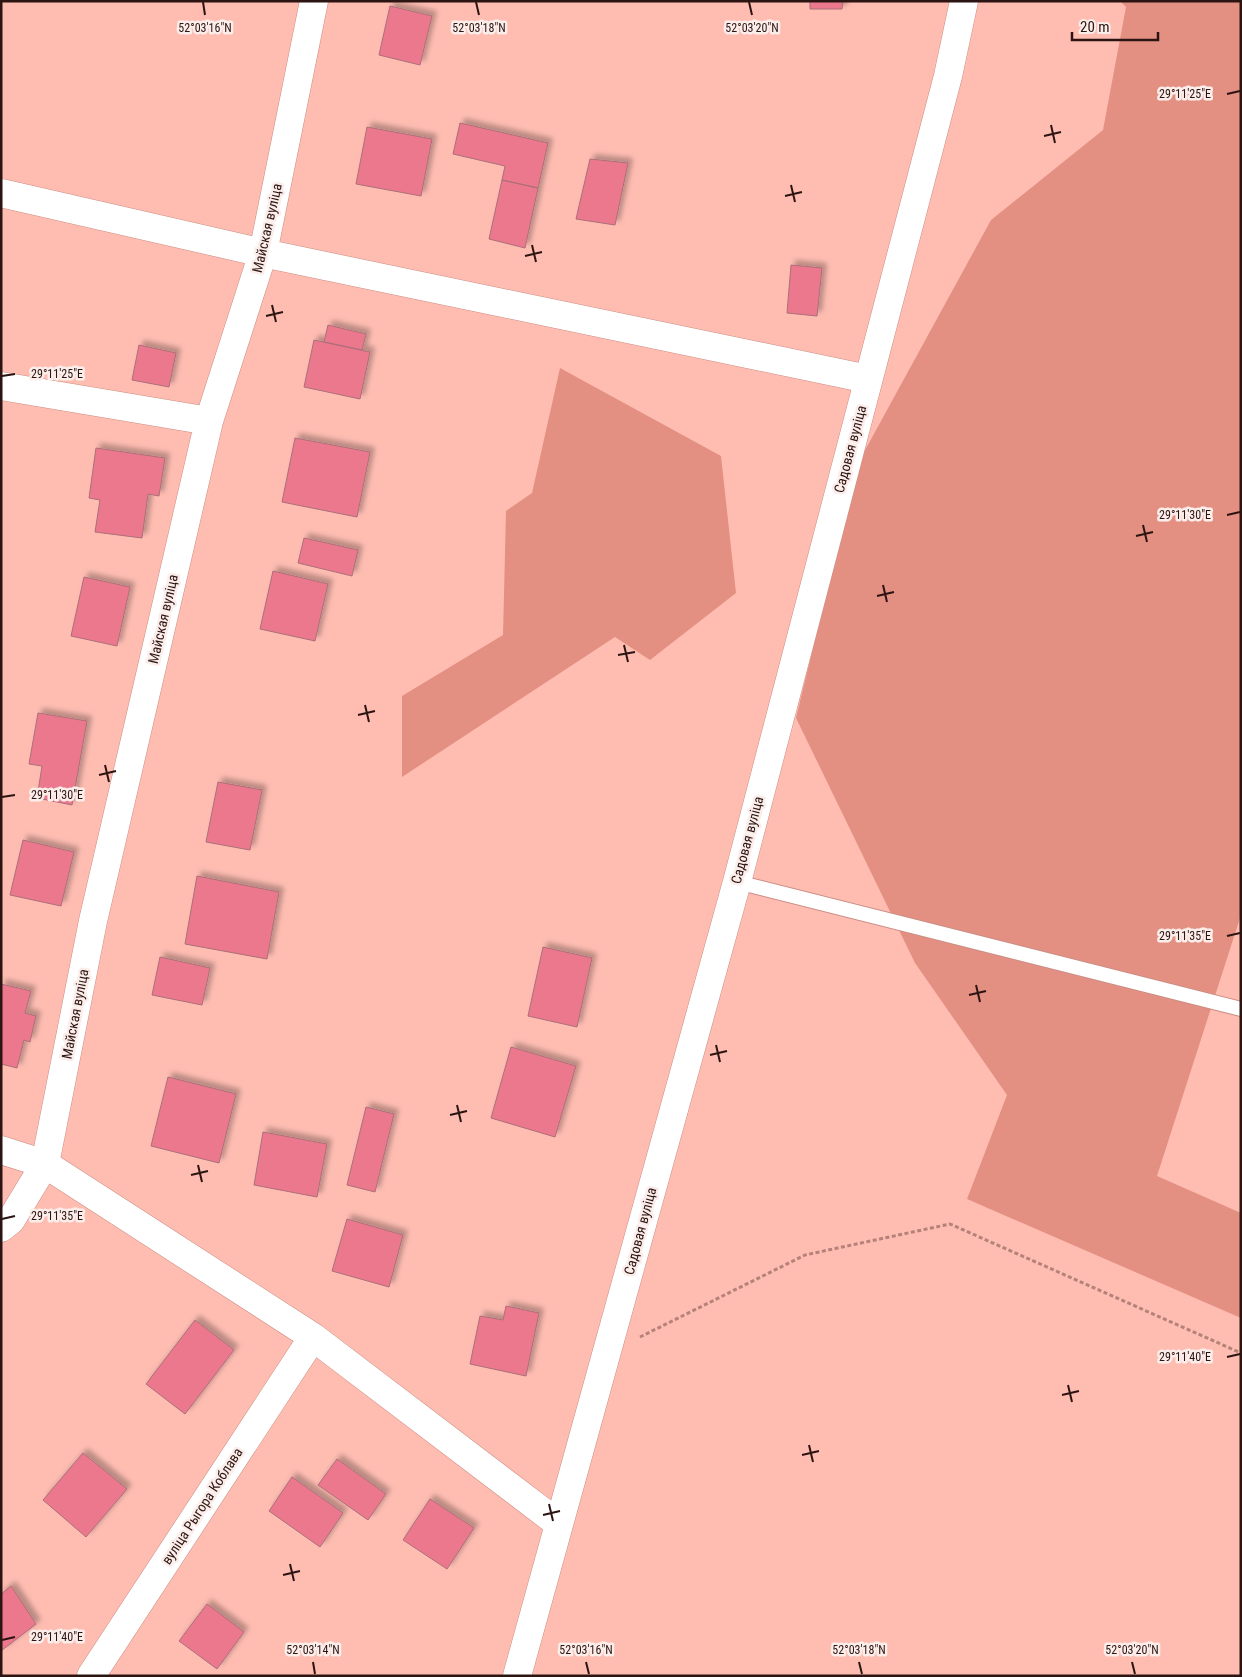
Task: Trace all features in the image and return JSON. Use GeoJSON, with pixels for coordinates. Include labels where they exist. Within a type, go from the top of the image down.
{"type":"FeatureCollection","features":[{"type":"Feature","properties":{"kind":"street","name":"Майская вуліца"},"geometry":{"type":"LineString","coordinates":[[1,1228],[11,1220],[45,1164],[96,912],[209,421],[263,253],[314,1]]}},
{"type":"Feature","properties":{"kind":"street","name":"Садовая вуліца"},"geometry":{"type":"LineString","coordinates":[[517,1676],[737,882],[948,76],[964,1]]}},
{"type":"Feature","properties":{"kind":"street"},"geometry":{"type":"LineString","coordinates":[[1,193],[263,253],[868,379]]}},
{"type":"Feature","properties":{"kind":"street"},"geometry":{"type":"LineString","coordinates":[[1,386],[209,421]]}},
{"type":"Feature","properties":{"kind":"street"},"geometry":{"type":"LineString","coordinates":[[1,1150],[45,1164],[313,1337],[559,1524]]}},
{"type":"Feature","properties":{"kind":"street","name":"вуліца Рыгора Коблава"},"geometry":{"type":"LineString","coordinates":[[91,1676],[313,1337]]}},
{"type":"Feature","properties":{"kind":"lane"},"geometry":{"type":"LineString","coordinates":[[737,882],[1241,1009]]}},
{"type":"Feature","properties":{"kind":"path"},"geometry":{"type":"LineString","coordinates":[[606,1354],[805,1255],[950,1224],[1241,1353]]}},
{"type":"Feature","properties":{"kind":"shaded area"},"geometry":{"type":"Polygon","coordinates":[[[1120,1],[1241,1],[1241,915],[1157,1176],[1241,1213],[1241,1318],[967,1199],[1007,1095],[915,963],[796,718],[858,463],[991,220],[1103,130],[1126,7],[1120,1]]]}},
{"type":"Feature","properties":{"kind":"shaded area"},"geometry":{"type":"Polygon","coordinates":[[[560,368],[721,456],[736,593],[650,660],[615,637],[402,777],[402,696],[503,635],[506,511],[532,493],[560,368]]]}},
{"type":"Feature","properties":{"kind":"building"},"geometry":{"type":"Polygon","coordinates":[[[810,1],[843,1],[842,9],[810,9],[810,1]]]}},
{"type":"Feature","properties":{"kind":"building"},"geometry":{"type":"Polygon","coordinates":[[[390,6],[432,16],[420,65],[379,55],[390,6]]]}},
{"type":"Feature","properties":{"kind":"building"},"geometry":{"type":"Polygon","coordinates":[[[460,123],[548,143],[538,188],[502,180],[505,166],[453,154],[460,123]]]}},
{"type":"Feature","properties":{"kind":"building"},"geometry":{"type":"Polygon","coordinates":[[[367,127],[432,139],[421,196],[356,184],[367,127]]]}},
{"type":"Feature","properties":{"kind":"building"},"geometry":{"type":"Polygon","coordinates":[[[590,159],[628,163],[615,225],[576,219],[590,159]]]}},
{"type":"Feature","properties":{"kind":"building"},"geometry":{"type":"Polygon","coordinates":[[[502,180],[538,188],[525,248],[489,239],[502,180]]]}},
{"type":"Feature","properties":{"kind":"building"},"geometry":{"type":"Polygon","coordinates":[[[791,265],[822,268],[817,316],[787,313],[791,265]]]}},
{"type":"Feature","properties":{"kind":"building"},"geometry":{"type":"Polygon","coordinates":[[[328,325],[366,334],[362,350],[324,342],[328,325]]]}},
{"type":"Feature","properties":{"kind":"building"},"geometry":{"type":"Polygon","coordinates":[[[314,340],[370,352],[360,399],[304,387],[314,340]]]}},
{"type":"Feature","properties":{"kind":"building"},"geometry":{"type":"Polygon","coordinates":[[[139,345],[176,353],[169,387],[132,380],[139,345]]]}},
{"type":"Feature","properties":{"kind":"building"},"geometry":{"type":"Polygon","coordinates":[[[295,438],[370,452],[357,517],[282,502],[295,438]]]}},
{"type":"Feature","properties":{"kind":"building"},"geometry":{"type":"Polygon","coordinates":[[[96,448],[165,458],[159,496],[148,494],[142,538],[95,532],[100,500],[89,498],[96,448]]]}},
{"type":"Feature","properties":{"kind":"building"},"geometry":{"type":"Polygon","coordinates":[[[304,538],[358,550],[352,576],[298,563],[304,538]]]}},
{"type":"Feature","properties":{"kind":"building"},"geometry":{"type":"Polygon","coordinates":[[[273,571],[328,584],[315,641],[260,629],[273,571]]]}},
{"type":"Feature","properties":{"kind":"building"},"geometry":{"type":"Polygon","coordinates":[[[84,577],[130,587],[117,646],[71,636],[84,577]]]}},
{"type":"Feature","properties":{"kind":"building"},"geometry":{"type":"Polygon","coordinates":[[[38,713],[87,721],[72,805],[37,798],[42,766],[29,764],[38,713]]]}},
{"type":"Feature","properties":{"kind":"building"},"geometry":{"type":"Polygon","coordinates":[[[218,782],[262,790],[250,850],[206,842],[218,782]]]}},
{"type":"Feature","properties":{"kind":"building"},"geometry":{"type":"Polygon","coordinates":[[[23,840],[74,852],[61,906],[10,895],[23,840]]]}},
{"type":"Feature","properties":{"kind":"building"},"geometry":{"type":"Polygon","coordinates":[[[197,876],[279,892],[267,959],[185,944],[197,876]]]}},
{"type":"Feature","properties":{"kind":"building"},"geometry":{"type":"Polygon","coordinates":[[[543,947],[592,958],[577,1027],[528,1016],[543,947]]]}},
{"type":"Feature","properties":{"kind":"building"},"geometry":{"type":"Polygon","coordinates":[[[160,957],[210,968],[202,1005],[152,995],[160,957]]]}},
{"type":"Feature","properties":{"kind":"building"},"geometry":{"type":"Polygon","coordinates":[[[1,984],[31,991],[25,1013],[36,1016],[30,1042],[24,1040],[17,1068],[1,1064],[1,984]]]}},
{"type":"Feature","properties":{"kind":"building"},"geometry":{"type":"Polygon","coordinates":[[[511,1047],[576,1066],[555,1137],[491,1118],[511,1047]]]}},
{"type":"Feature","properties":{"kind":"building"},"geometry":{"type":"Polygon","coordinates":[[[168,1077],[236,1094],[219,1163],[151,1146],[168,1077]]]}},
{"type":"Feature","properties":{"kind":"building"},"geometry":{"type":"Polygon","coordinates":[[[366,1107],[394,1114],[375,1192],[347,1185],[366,1107]]]}},
{"type":"Feature","properties":{"kind":"building"},"geometry":{"type":"Polygon","coordinates":[[[263,1132],[327,1144],[317,1197],[254,1185],[263,1132]]]}},
{"type":"Feature","properties":{"kind":"building"},"geometry":{"type":"Polygon","coordinates":[[[347,1219],[403,1235],[389,1287],[332,1271],[347,1219]]]}},
{"type":"Feature","properties":{"kind":"building"},"geometry":{"type":"Polygon","coordinates":[[[506,1306],[539,1313],[526,1376],[470,1364],[480,1316],[503,1320],[506,1306]]]}},
{"type":"Feature","properties":{"kind":"building"},"geometry":{"type":"Polygon","coordinates":[[[195,1320],[234,1350],[185,1414],[146,1384],[195,1320]]]}},
{"type":"Feature","properties":{"kind":"building"},"geometry":{"type":"Polygon","coordinates":[[[83,1453],[127,1489],[86,1537],[43,1500],[83,1453]]]}},
{"type":"Feature","properties":{"kind":"building"},"geometry":{"type":"Polygon","coordinates":[[[337,1459],[386,1494],[368,1520],[318,1485],[337,1459]]]}},
{"type":"Feature","properties":{"kind":"building"},"geometry":{"type":"Polygon","coordinates":[[[292,1477],[343,1513],[320,1547],[269,1511],[292,1477]]]}},
{"type":"Feature","properties":{"kind":"building"},"geometry":{"type":"Polygon","coordinates":[[[430,1499],[474,1528],[447,1569],[403,1540],[430,1499]]]}},
{"type":"Feature","properties":{"kind":"building"},"geometry":{"type":"Polygon","coordinates":[[[11,1586],[36,1624],[1,1651],[1,1594],[11,1586]]]}},
{"type":"Feature","properties":{"kind":"building"},"geometry":{"type":"Polygon","coordinates":[[[207,1604],[244,1632],[217,1669],[179,1641],[207,1604]]]}}]}
